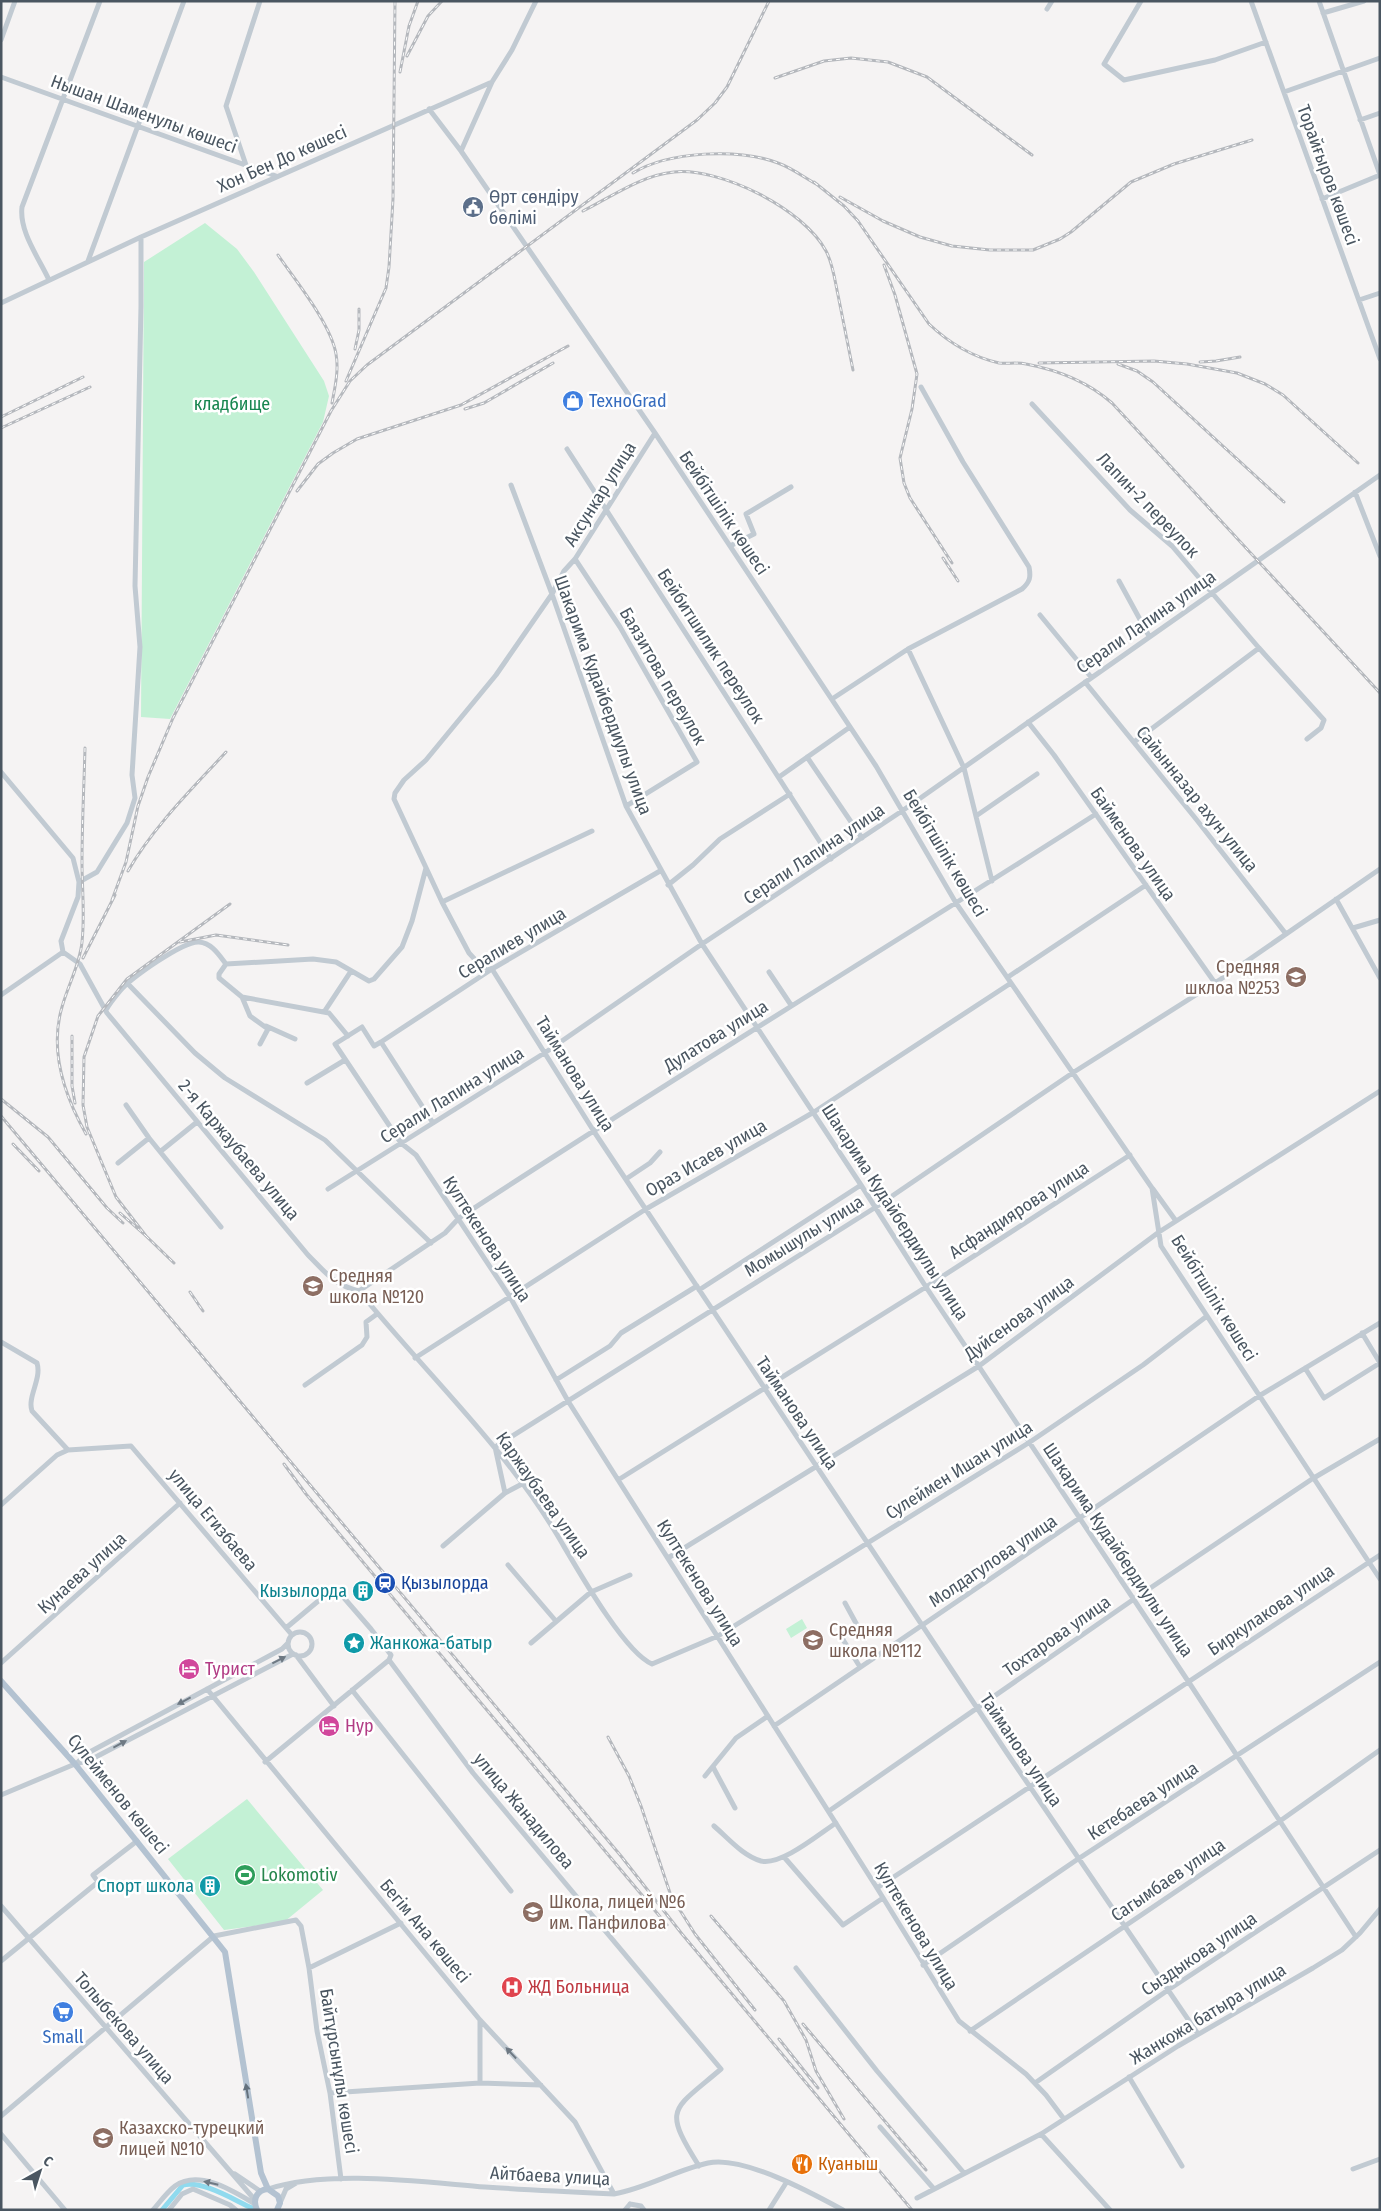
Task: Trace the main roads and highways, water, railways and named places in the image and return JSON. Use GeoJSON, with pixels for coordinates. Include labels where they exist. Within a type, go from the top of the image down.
{"type":"FeatureCollection","features":[{"type":"Feature","properties":{"kind":"main road","name":"Сүлейменов көшесі"},"geometry":{"type":"LineString","coordinates":[[1,1681],[75,1764],[225,1952],[261,2173],[268,2189]]}},
{"type":"Feature","properties":{"kind":"main road"},"geometry":{"type":"LineString","coordinates":[[255,2204],[260,2191],[268,2189],[278,2196],[279,2207]]}},
{"type":"Feature","properties":{"kind":"waterway"},"geometry":{"type":"LineString","coordinates":[[162,2210],[183,2185],[191,2184],[208,2188],[252,2208]]}},
{"type":"Feature","properties":{"kind":"railway"},"geometry":{"type":"LineString","coordinates":[[346,381],[386,288],[389,267],[393,199],[395,1]]}},
{"type":"Feature","properties":{"kind":"railway"},"geometry":{"type":"LineString","coordinates":[[400,72],[409,26],[418,1]]}},
{"type":"Feature","properties":{"kind":"railway"},"geometry":{"type":"LineString","coordinates":[[407,56],[428,16],[442,1]]}},
{"type":"Feature","properties":{"kind":"railway"},"geometry":{"type":"LineString","coordinates":[[112,900],[126,862],[138,806],[173,718],[331,411],[350,381],[367,365],[697,120],[715,103],[727,87],[769,1]]}},
{"type":"Feature","properties":{"kind":"railway"},"geometry":{"type":"LineString","coordinates":[[775,78],[824,61],[851,58],[888,62],[927,77],[1032,155]]}},
{"type":"Feature","properties":{"kind":"railway"},"geometry":{"type":"LineString","coordinates":[[840,197],[883,221],[920,237],[952,246],[990,250],[1033,250],[1060,239],[1071,232],[1131,182],[1174,164],[1252,140]]}},
{"type":"Feature","properties":{"kind":"railway"},"geometry":{"type":"LineString","coordinates":[[633,173],[665,160],[684,156],[704,154],[744,155],[778,163],[818,185]]}},
{"type":"Feature","properties":{"kind":"railway"},"geometry":{"type":"LineString","coordinates":[[583,211],[650,177],[674,172],[693,172],[714,176],[737,184],[780,206],[815,235],[826,251],[834,273],[853,370]]}},
{"type":"Feature","properties":{"kind":"railway"},"geometry":{"type":"LineString","coordinates":[[814,182],[844,206],[858,221],[929,324],[944,337],[970,353],[989,360],[999,363],[1026,364],[1061,373],[1083,383],[1112,403],[1380,693]]}},
{"type":"Feature","properties":{"kind":"railway"},"geometry":{"type":"LineString","coordinates":[[278,255],[312,303],[333,342],[337,366],[332,403]]}},
{"type":"Feature","properties":{"kind":"railway"},"geometry":{"type":"LineString","coordinates":[[884,265],[895,295],[917,374],[912,409],[900,458],[904,483],[910,498],[952,563]]}},
{"type":"Feature","properties":{"kind":"railway"},"geometry":{"type":"LineString","coordinates":[[355,349],[359,330],[359,309]]}},
{"type":"Feature","properties":{"kind":"railway"},"geometry":{"type":"LineString","coordinates":[[297,491],[318,464],[357,439],[461,405],[568,346]]}},
{"type":"Feature","properties":{"kind":"railway"},"geometry":{"type":"LineString","coordinates":[[1200,362],[1240,357]]}},
{"type":"Feature","properties":{"kind":"railway"},"geometry":{"type":"LineString","coordinates":[[1039,363],[1154,361],[1187,364],[1237,373],[1265,384],[1283,395],[1358,463]]}},
{"type":"Feature","properties":{"kind":"railway"},"geometry":{"type":"LineString","coordinates":[[465,409],[484,403],[553,363]]}},
{"type":"Feature","properties":{"kind":"railway"},"geometry":{"type":"LineString","coordinates":[[1118,364],[1137,371],[1153,382],[1284,502]]}},
{"type":"Feature","properties":{"kind":"railway"},"geometry":{"type":"LineString","coordinates":[[1,417],[83,377]]}},
{"type":"Feature","properties":{"kind":"railway"},"geometry":{"type":"LineString","coordinates":[[1,428],[90,387]]}},
{"type":"Feature","properties":{"kind":"railway"},"geometry":{"type":"LineString","coordinates":[[943,558],[958,581]]}},
{"type":"Feature","properties":{"kind":"railway"},"geometry":{"type":"LineString","coordinates":[[85,748],[82,848],[83,932],[79,958],[58,1023],[57,1040],[58,1056],[65,1088],[86,1134]]}},
{"type":"Feature","properties":{"kind":"railway"},"geometry":{"type":"LineString","coordinates":[[128,871],[161,824],[186,794],[226,752]]}},
{"type":"Feature","properties":{"kind":"railway"},"geometry":{"type":"LineString","coordinates":[[83,958],[115,895]]}},
{"type":"Feature","properties":{"kind":"railway"},"geometry":{"type":"LineString","coordinates":[[120,1213],[146,1236],[116,1197],[87,1127],[83,1105],[84,1057],[98,1016],[127,979],[230,904]]}},
{"type":"Feature","properties":{"kind":"railway"},"geometry":{"type":"LineString","coordinates":[[180,942],[216,935],[288,945]]}},
{"type":"Feature","properties":{"kind":"railway"},"geometry":{"type":"LineString","coordinates":[[72,1036],[72,1086],[75,1103]]}},
{"type":"Feature","properties":{"kind":"railway"},"geometry":{"type":"LineString","coordinates":[[1,1099],[48,1137],[107,1208],[123,1223]]}},
{"type":"Feature","properties":{"kind":"railway"},"geometry":{"type":"LineString","coordinates":[[1,1116],[621,1856],[682,1934],[912,2210]]}},
{"type":"Feature","properties":{"kind":"railway"},"geometry":{"type":"LineString","coordinates":[[13,1144],[39,1171]]}},
{"type":"Feature","properties":{"kind":"railway"},"geometry":{"type":"LineString","coordinates":[[146,1236],[174,1263]]}},
{"type":"Feature","properties":{"kind":"railway"},"geometry":{"type":"LineString","coordinates":[[190,1292],[203,1311]]}},
{"type":"Feature","properties":{"kind":"railway"},"geometry":{"type":"LineString","coordinates":[[284,1464],[306,1494],[667,1925]]}},
{"type":"Feature","properties":{"kind":"railway"},"geometry":{"type":"LineString","coordinates":[[608,1737],[629,1776],[641,1806],[671,1896],[695,1934],[755,2010]]}},
{"type":"Feature","properties":{"kind":"railway"},"geometry":{"type":"LineString","coordinates":[[711,1916],[784,2001],[806,2040],[816,2071],[844,2119]]}},
{"type":"Feature","properties":{"kind":"railway"},"geometry":{"type":"LineString","coordinates":[[803,2024],[926,2170]]}},
{"type":"Feature","properties":{"kind":"railway"},"geometry":{"type":"LineString","coordinates":[[779,2039],[818,2088]]}},
{"type":"Feature","properties":{"kind":"place","name":"Өрт сөндіру бөлімі"},"geometry":{"type":"Point","coordinates":[473,207]}},
{"type":"Feature","properties":{"kind":"place","name":"ТехноGrad"},"geometry":{"type":"Point","coordinates":[573,401]}},
{"type":"Feature","properties":{"kind":"place","name":"Средняя шклоа №253"},"geometry":{"type":"Point","coordinates":[1296,977]}},
{"type":"Feature","properties":{"kind":"place","name":"Средняя школа №120"},"geometry":{"type":"Point","coordinates":[313,1286]}},
{"type":"Feature","properties":{"kind":"place","name":"Қызылорда"},"geometry":{"type":"Point","coordinates":[385,1583]}},
{"type":"Feature","properties":{"kind":"place","name":"Кызылорда"},"geometry":{"type":"Point","coordinates":[363,1591]}},
{"type":"Feature","properties":{"kind":"place","name":"Средняя школа №112"},"geometry":{"type":"Point","coordinates":[813,1640]}},
{"type":"Feature","properties":{"kind":"place","name":"Жанкожа-батыр"},"geometry":{"type":"Point","coordinates":[354,1643]}},
{"type":"Feature","properties":{"kind":"place","name":"Турист"},"geometry":{"type":"Point","coordinates":[189,1669]}},
{"type":"Feature","properties":{"kind":"place","name":"Нур"},"geometry":{"type":"Point","coordinates":[329,1726]}},
{"type":"Feature","properties":{"kind":"place","name":"Lokomotiv"},"geometry":{"type":"Point","coordinates":[245,1875]}},
{"type":"Feature","properties":{"kind":"place","name":"Спорт школа"},"geometry":{"type":"Point","coordinates":[210,1886]}},
{"type":"Feature","properties":{"kind":"place","name":"Школа, лицей №6 им. Панфилова"},"geometry":{"type":"Point","coordinates":[533,1912]}},
{"type":"Feature","properties":{"kind":"place","name":"ЖД Больница"},"geometry":{"type":"Point","coordinates":[512,1987]}},
{"type":"Feature","properties":{"kind":"place","name":"Small"},"geometry":{"type":"Point","coordinates":[63,2012]}},
{"type":"Feature","properties":{"kind":"place","name":"Казахско-турецкий лицей №10"},"geometry":{"type":"Point","coordinates":[103,2138]}},
{"type":"Feature","properties":{"kind":"place","name":"Куаныш"},"geometry":{"type":"Point","coordinates":[802,2164]}},
{"type":"Feature","properties":{"kind":"park label","name":"кладбище"},"geometry":{"type":"Point","coordinates":[232,404]}}]}
